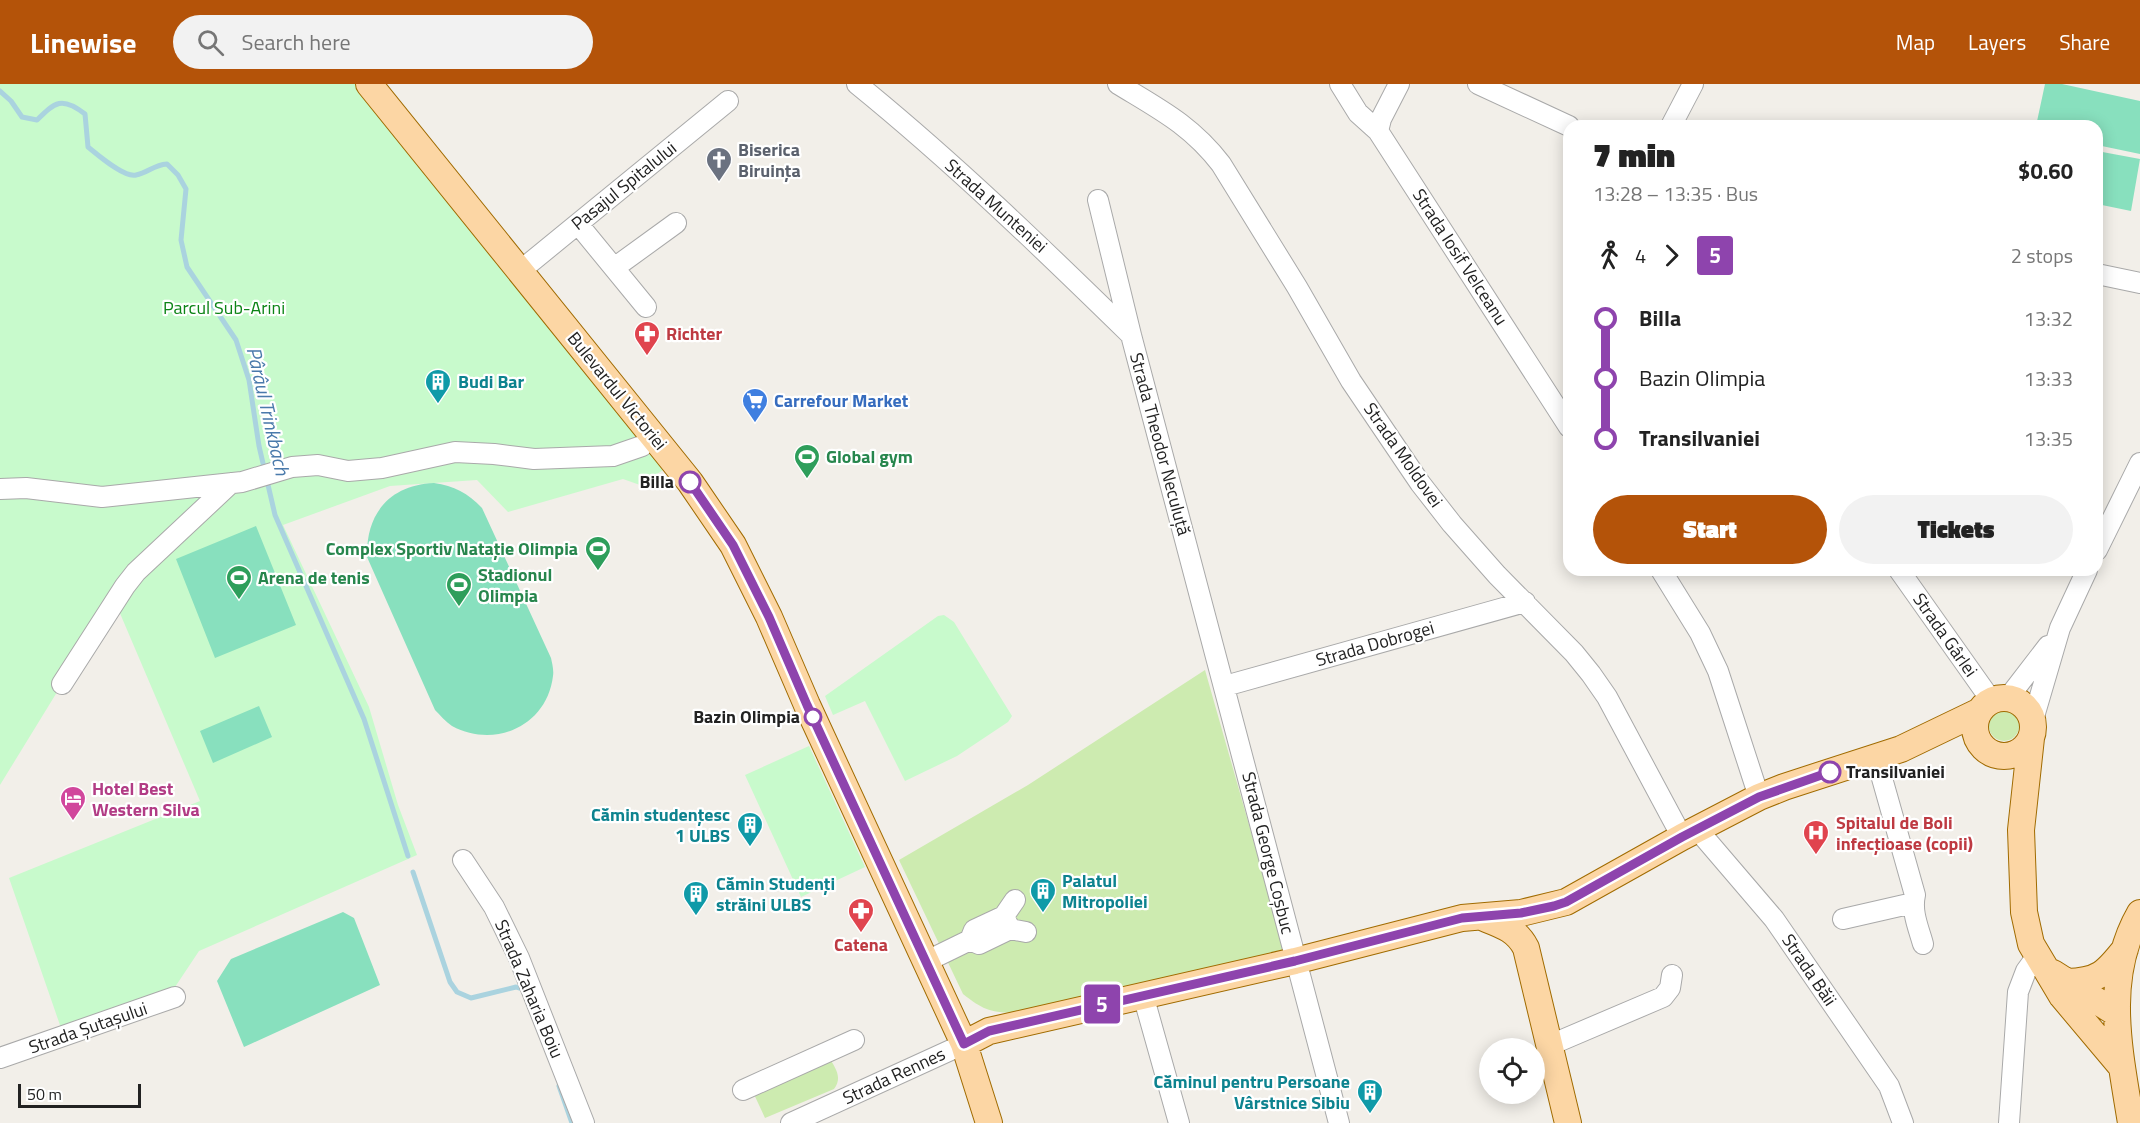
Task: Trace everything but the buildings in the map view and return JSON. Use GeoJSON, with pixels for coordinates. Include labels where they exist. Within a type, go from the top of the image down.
{"type":"FeatureCollection","features":[{"type":"Feature","properties":{"kind":"main road","name":"Bulevardul Victoriei"},"geometry":{"type":"LineString","coordinates":[[369,84],[690,482],[733,545],[769,617],[807,705],[964,1044],[989,1123]]}},
{"type":"Feature","properties":{"kind":"main road"},"geometry":{"type":"LineString","coordinates":[[1992,703],[1975,721],[1975,730],[1986,750],[2003,769],[2009,781],[2021,830]]}},
{"type":"Feature","properties":{"kind":"main road"},"geometry":{"type":"LineString","coordinates":[[1526,948],[1539,928],[1566,902],[1759,797],[1901,749],[1992,703],[2024,705],[2032,729],[2021,830],[2024,912],[2031,944],[2051,969],[2062,996],[2120,1065]]}},
{"type":"Feature","properties":{"kind":"main road"},"geometry":{"type":"LineString","coordinates":[[1901,749],[1956,744],[1986,750],[1999,756],[2009,756],[2026,747],[2032,729]]}},
{"type":"Feature","properties":{"kind":"main road"},"geometry":{"type":"LineString","coordinates":[[964,1044],[989,1031],[1295,961],[1462,918],[1530,911],[1566,902]]}},
{"type":"Feature","properties":{"kind":"main road"},"geometry":{"type":"LineString","coordinates":[[2131,1123],[2120,1065],[2116,1013],[2120,968],[2125,948],[2140,913]]}},
{"type":"Feature","properties":{"kind":"main road"},"geometry":{"type":"LineString","coordinates":[[1478,915],[1514,931],[1526,948],[1568,1123]]}},
{"type":"Feature","properties":{"kind":"main road"},"geometry":{"type":"LineString","coordinates":[[2051,969],[2095,979],[2108,969],[2125,948]]}},
{"type":"Feature","properties":{"kind":"main road"},"geometry":{"type":"LineString","coordinates":[[2051,969],[2116,1013]]}},
{"type":"Feature","properties":{"kind":"street","name":"Strada Munteniei"},"geometry":{"type":"LineString","coordinates":[[857,84],[967,178],[1131,335]]}},
{"type":"Feature","properties":{"kind":"street","name":"Strada Moldovei"},"geometry":{"type":"LineString","coordinates":[[1118,84],[1171,116],[1208,146],[1231,179],[1351,381],[1383,430],[1452,524],[1497,575],[1574,652],[1607,697],[1690,833]]}},
{"type":"Feature","properties":{"kind":"street","name":"Strada Iosif Velceanu"},"geometry":{"type":"LineString","coordinates":[[1340,84],[1358,113],[1378,131],[1563,418]]}},
{"type":"Feature","properties":{"kind":"street"},"geometry":{"type":"LineString","coordinates":[[1378,131],[1381,119],[1399,84]]}},
{"type":"Feature","properties":{"kind":"street"},"geometry":{"type":"LineString","coordinates":[[1478,84],[1563,123]]}},
{"type":"Feature","properties":{"kind":"street"},"geometry":{"type":"LineString","coordinates":[[1674,120],[1693,84]]}},
{"type":"Feature","properties":{"kind":"street","name":"Pasajul Spitalului"},"geometry":{"type":"LineString","coordinates":[[520,271],[728,101]]}},
{"type":"Feature","properties":{"kind":"street","name":"Strada Theodor Neculuță"},"geometry":{"type":"LineString","coordinates":[[1098,200],[1131,335],[1225,686]]}},
{"type":"Feature","properties":{"kind":"street"},"geometry":{"type":"LineString","coordinates":[[614,268],[676,223]]}},
{"type":"Feature","properties":{"kind":"street"},"geometry":{"type":"LineString","coordinates":[[578,224],[646,307]]}},
{"type":"Feature","properties":{"kind":"street"},"geometry":{"type":"LineString","coordinates":[[2103,275],[2140,283]]}},
{"type":"Feature","properties":{"kind":"street"},"geometry":{"type":"LineString","coordinates":[[0,489],[26,488],[102,498],[237,482],[292,467],[318,465],[348,471],[382,468],[455,452],[534,459],[613,456],[642,446]]}},
{"type":"Feature","properties":{"kind":"street"},"geometry":{"type":"LineString","coordinates":[[2103,538],[2140,463]]}},
{"type":"Feature","properties":{"kind":"street"},"geometry":{"type":"LineString","coordinates":[[62,684],[124,586],[136,572],[237,482]]}},
{"type":"Feature","properties":{"kind":"street"},"geometry":{"type":"LineString","coordinates":[[1665,576],[1700,633],[1718,671],[1759,797]]}},
{"type":"Feature","properties":{"kind":"street","name":"Strada Gârlei"},"geometry":{"type":"LineString","coordinates":[[1903,576],[1992,703]]}},
{"type":"Feature","properties":{"kind":"street"},"geometry":{"type":"LineString","coordinates":[[1992,703],[2039,660],[2060,628],[2084,576]]}},
{"type":"Feature","properties":{"kind":"street","name":"Strada Dobrogei"},"geometry":{"type":"LineString","coordinates":[[1225,686],[1525,602]]}},
{"type":"Feature","properties":{"kind":"street"},"geometry":{"type":"LineString","coordinates":[[2032,729],[2060,628]]}},
{"type":"Feature","properties":{"kind":"street","name":"Strada George Coșbuc"},"geometry":{"type":"LineString","coordinates":[[1225,686],[1339,1123]]}},
{"type":"Feature","properties":{"kind":"street"},"geometry":{"type":"LineString","coordinates":[[1876,757],[1915,896],[1913,903],[1923,944]]}},
{"type":"Feature","properties":{"kind":"street","name":"Strada Băii"},"geometry":{"type":"LineString","coordinates":[[1690,833],[1774,918],[1889,1086],[1903,1123]]}},
{"type":"Feature","properties":{"kind":"street","name":"Strada Zaharia Boiu"},"geometry":{"type":"LineString","coordinates":[[463,860],[494,907],[519,958],[584,1123]]}},
{"type":"Feature","properties":{"kind":"street"},"geometry":{"type":"LineString","coordinates":[[1843,920],[1913,903]]}},
{"type":"Feature","properties":{"kind":"street"},"geometry":{"type":"LineString","coordinates":[[925,962],[970,940],[974,930],[1014,920]]}},
{"type":"Feature","properties":{"kind":"street"},"geometry":{"type":"LineString","coordinates":[[2009,1123],[2018,992],[2023,977],[2051,969]]}},
{"type":"Feature","properties":{"kind":"street"},"geometry":{"type":"LineString","coordinates":[[1548,1046],[1663,997],[1670,988],[1672,975]]}},
{"type":"Feature","properties":{"kind":"street"},"geometry":{"type":"LineString","coordinates":[[1143,995],[1179,1123]]}},
{"type":"Feature","properties":{"kind":"street","name":"Strada Șutașului"},"geometry":{"type":"LineString","coordinates":[[0,1058],[175,997]]}},
{"type":"Feature","properties":{"kind":"street"},"geometry":{"type":"LineString","coordinates":[[743,1089],[854,1040]]}},
{"type":"Feature","properties":{"kind":"street","name":"Strada Rennes"},"geometry":{"type":"LineString","coordinates":[[791,1123],[964,1044]]}},
{"type":"Feature","properties":{"kind":"green space","name":"Parcul Sub-Arini"},"geometry":{"type":"Polygon","coordinates":[[[0,84],[369,84],[674,463],[640,485],[623,479],[508,512],[477,480],[390,486],[283,525],[369,707],[398,805],[417,855],[199,951],[175,987],[61,1028],[9,878],[200,801],[119,611],[62,684],[0,785],[0,84]]]}},
{"type":"Feature","properties":{"kind":"green space"},"geometry":{"type":"Polygon","coordinates":[[[2045,84],[2062,84],[2140,101],[2140,154],[2103,146],[2103,120],[2037,120],[2045,84]]]}},
{"type":"Feature","properties":{"kind":"green space"},"geometry":{"type":"Polygon","coordinates":[[[2103,152],[2140,159],[2131,211],[2103,205],[2103,152]]]}},
{"type":"Feature","properties":{"kind":"green space","name":"Stadionul Olimpia"},"geometry":{"type":"Polygon","coordinates":[[[434,483],[460,491],[482,508],[551,658],[553,676],[549,693],[541,708],[530,720],[501,733],[485,735],[468,733],[452,726],[435,710],[367,557],[371,527],[384,504],[405,489],[434,483]]]}},
{"type":"Feature","properties":{"kind":"green space","name":"Arena de tenis"},"geometry":{"type":"Polygon","coordinates":[[[256,526],[296,625],[215,658],[176,559],[256,526]]]}},
{"type":"Feature","properties":{"kind":"green space"},"geometry":{"type":"Polygon","coordinates":[[[944,615],[954,622],[1012,716],[1008,722],[957,756],[905,781],[865,701],[833,715],[825,696],[938,616],[944,615]]]}},
{"type":"Feature","properties":{"kind":"green space"},"geometry":{"type":"Polygon","coordinates":[[[1205,670],[1286,955],[1013,1013],[986,1009],[963,994],[899,860],[1028,785],[1205,670]]]}},
{"type":"Feature","properties":{"kind":"green space"},"geometry":{"type":"Polygon","coordinates":[[[259,706],[272,737],[213,763],[200,731],[259,706]]]}},
{"type":"Feature","properties":{"kind":"green space"},"geometry":{"type":"Polygon","coordinates":[[[2004,711],[2010,712],[2018,720],[2018,732],[2010,740],[2004,741],[1998,740],[1990,732],[1989,726],[1990,720],[1998,712],[2004,711]]]}},
{"type":"Feature","properties":{"kind":"green space"},"geometry":{"type":"Polygon","coordinates":[[[809,746],[865,867],[801,897],[745,775],[809,746]]]}},
{"type":"Feature","properties":{"kind":"green space"},"geometry":{"type":"Polygon","coordinates":[[[343,912],[354,918],[380,985],[244,1047],[217,981],[231,959],[343,912]]]}},
{"type":"Feature","properties":{"kind":"green space"},"geometry":{"type":"Polygon","coordinates":[[[829,1057],[838,1077],[834,1089],[765,1118],[752,1090],[829,1057]]]}},
{"type":"Feature","properties":{"kind":"waterway","name":"Pârâul Trinkbach"},"geometry":{"type":"LineString","coordinates":[[0,91],[11,101],[22,117],[37,120],[54,105],[64,103],[77,108],[85,114],[88,147],[104,160],[118,170],[131,175],[167,164],[178,175],[186,189],[181,240],[187,267],[236,340],[249,380],[259,446],[275,515],[364,719],[408,856]]}},
{"type":"Feature","properties":{"kind":"waterway","name":"Pârâul Trinkbach"},"geometry":{"type":"LineString","coordinates":[[413,872],[450,982],[457,992],[471,998],[516,987],[525,990]]}},
{"type":"Feature","properties":{"kind":"waterway","name":"Pârâul Trinkbach"},"geometry":{"type":"LineString","coordinates":[[559,1086],[572,1123]]}},
{"type":"Feature","properties":{"kind":"bus line","name":"5"},"geometry":{"type":"LineString","coordinates":[[690,482],[733,545],[769,617],[807,705],[964,1044],[989,1031],[1295,961],[1462,918],[1521,913],[1554,906],[1566,902],[1759,797],[1830,772]]}},
{"type":"Feature","properties":{"kind":"place","name":"Biserica Biruința"},"geometry":{"type":"Point","coordinates":[719,183]}},
{"type":"Feature","properties":{"kind":"place","name":"Richter"},"geometry":{"type":"Point","coordinates":[647,357]}},
{"type":"Feature","properties":{"kind":"place","name":"Budi Bar"},"geometry":{"type":"Point","coordinates":[438,405]}},
{"type":"Feature","properties":{"kind":"place","name":"Carrefour Market"},"geometry":{"type":"Point","coordinates":[755,424]}},
{"type":"Feature","properties":{"kind":"place","name":"Global gym"},"geometry":{"type":"Point","coordinates":[807,480]}},
{"type":"Feature","properties":{"kind":"place","name":"Billa"},"geometry":{"type":"Point","coordinates":[690,482]}},
{"type":"Feature","properties":{"kind":"place","name":"Complex Sportiv Natație Olimpia"},"geometry":{"type":"Point","coordinates":[598,572]}},
{"type":"Feature","properties":{"kind":"place","name":"Arena de tenis"},"geometry":{"type":"Point","coordinates":[239,601]}},
{"type":"Feature","properties":{"kind":"place","name":"Stadionul Olimpia"},"geometry":{"type":"Point","coordinates":[459,608]}},
{"type":"Feature","properties":{"kind":"place","name":"Bazin Olimpia"},"geometry":{"type":"Point","coordinates":[813,717]}},
{"type":"Feature","properties":{"kind":"place","name":"Transilvaniei"},"geometry":{"type":"Point","coordinates":[1830,772]}},
{"type":"Feature","properties":{"kind":"place","name":"Hotel Best Western Silva"},"geometry":{"type":"Point","coordinates":[73,822]}},
{"type":"Feature","properties":{"kind":"place","name":"Cămin studențesc 1 ULBS"},"geometry":{"type":"Point","coordinates":[750,848]}},
{"type":"Feature","properties":{"kind":"place","name":"Spitalul de Boli infecțioase (copii)"},"geometry":{"type":"Point","coordinates":[1816,856]}},
{"type":"Feature","properties":{"kind":"place","name":"Palatul Mitropoliei"},"geometry":{"type":"Point","coordinates":[1043,914]}},
{"type":"Feature","properties":{"kind":"place","name":"Cămin Studenți străini ULBS"},"geometry":{"type":"Point","coordinates":[696,917]}},
{"type":"Feature","properties":{"kind":"place","name":"Catena"},"geometry":{"type":"Point","coordinates":[861,934]}},
{"type":"Feature","properties":{"kind":"place","name":"Căminul pentru Persoane Vârstnice Sibiu"},"geometry":{"type":"Point","coordinates":[1370,1115]}}]}
